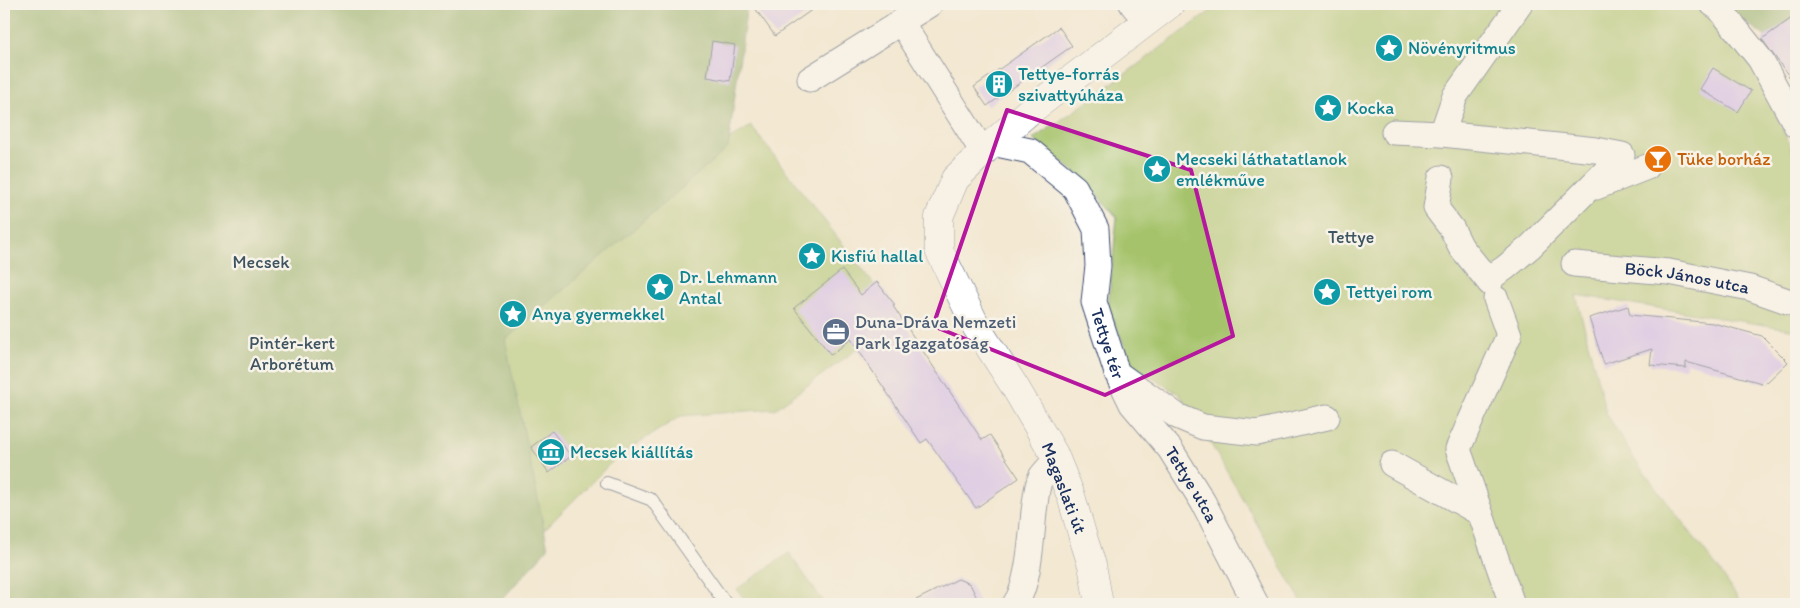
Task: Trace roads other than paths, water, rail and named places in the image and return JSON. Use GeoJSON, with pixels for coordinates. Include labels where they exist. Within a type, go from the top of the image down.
{"type":"FeatureCollection","features":[{"type":"Feature","properties":{"kind":"street"},"geometry":{"type":"LineString","coordinates":[[810,79],[930,4]]}},
{"type":"Feature","properties":{"kind":"street"},"geometry":{"type":"LineString","coordinates":[[901,22],[988,147],[1139,13],[1170,4]]}},
{"type":"Feature","properties":{"kind":"street"},"geometry":{"type":"LineString","coordinates":[[1442,134],[1455,96],[1520,4]]}},
{"type":"Feature","properties":{"kind":"street"},"geometry":{"type":"LineString","coordinates":[[1713,4],[1719,8],[1760,59],[1796,126]]}},
{"type":"Feature","properties":{"kind":"street"},"geometry":{"type":"LineString","coordinates":[[1394,132],[1442,134],[1596,150],[1622,155],[1531,246],[1506,268],[1491,287]]}},
{"type":"Feature","properties":{"kind":"street","name":"Magaslati út"},"geometry":{"type":"LineString","coordinates":[[988,147],[954,178],[939,217],[938,250],[977,328],[1015,387],[1056,459],[1071,496],[1092,565],[1099,604]]}},
{"type":"Feature","properties":{"kind":"street","name":"Tettye tér"},"geometry":{"type":"LineString","coordinates":[[988,147],[1030,151],[1075,188],[1088,210],[1096,229],[1098,266],[1094,302],[1116,373],[1177,416],[1203,427],[1258,433],[1327,417]]}},
{"type":"Feature","properties":{"kind":"street"},"geometry":{"type":"LineString","coordinates":[[1587,190],[1647,166]]}},
{"type":"Feature","properties":{"kind":"street"},"geometry":{"type":"LineString","coordinates":[[1441,178],[1436,208],[1452,229],[1461,247],[1491,287],[1509,335],[1458,449],[1512,604]]}},
{"type":"Feature","properties":{"kind":"street","name":"Böck János utca"},"geometry":{"type":"LineString","coordinates":[[1574,264],[1669,272],[1750,288],[1796,304]]}},
{"type":"Feature","properties":{"kind":"street","name":"Tettye utca"},"geometry":{"type":"LineString","coordinates":[[1116,373],[1132,404],[1170,449],[1202,502],[1256,604]]}},
{"type":"Feature","properties":{"kind":"street"},"geometry":{"type":"LineString","coordinates":[[1015,604],[1019,599],[1030,552],[1036,496],[1042,477],[1056,459]]}},
{"type":"Feature","properties":{"kind":"street"},"geometry":{"type":"LineString","coordinates":[[1392,464],[1480,513]]}},
{"type":"Feature","properties":{"kind":"lane"},"geometry":{"type":"LineString","coordinates":[[607,483],[652,500],[726,604]]}},
{"type":"Feature","properties":{"kind":"place","name":"Növényritmus"},"geometry":{"type":"Point","coordinates":[1389,48]}},
{"type":"Feature","properties":{"kind":"place","name":"Tettye-forrás szivattyúháza"},"geometry":{"type":"Point","coordinates":[999,84]}},
{"type":"Feature","properties":{"kind":"place","name":"Kocka"},"geometry":{"type":"Point","coordinates":[1328,108]}},
{"type":"Feature","properties":{"kind":"place","name":"Tüke borház"},"geometry":{"type":"Point","coordinates":[1658,159]}},
{"type":"Feature","properties":{"kind":"place","name":"Mecseki láthatatlanok emlékműve"},"geometry":{"type":"Point","coordinates":[1157,169]}},
{"type":"Feature","properties":{"kind":"place","name":"Kisfiú hallal"},"geometry":{"type":"Point","coordinates":[812,256]}},
{"type":"Feature","properties":{"kind":"place","name":"Dr. Lehmann Antal"},"geometry":{"type":"Point","coordinates":[660,287]}},
{"type":"Feature","properties":{"kind":"place","name":"Tettyei rom"},"geometry":{"type":"Point","coordinates":[1327,292]}},
{"type":"Feature","properties":{"kind":"place","name":"Anya gyermekkel"},"geometry":{"type":"Point","coordinates":[513,314]}},
{"type":"Feature","properties":{"kind":"place","name":"Duna-Dráva Nemzeti Park Igazgatóság"},"geometry":{"type":"Point","coordinates":[836,332]}},
{"type":"Feature","properties":{"kind":"place","name":"Mecsek kiállítás"},"geometry":{"type":"Point","coordinates":[551,452]}},
{"type":"Feature","properties":{"kind":"park label","name":"Tettye"},"geometry":{"type":"Point","coordinates":[1351,237]}},
{"type":"Feature","properties":{"kind":"park label","name":"Mecsek"},"geometry":{"type":"Point","coordinates":[261,262]}},
{"type":"Feature","properties":{"kind":"park label","name":"Pintér-kert Arborétum"},"geometry":{"type":"Point","coordinates":[292,353]}}]}
